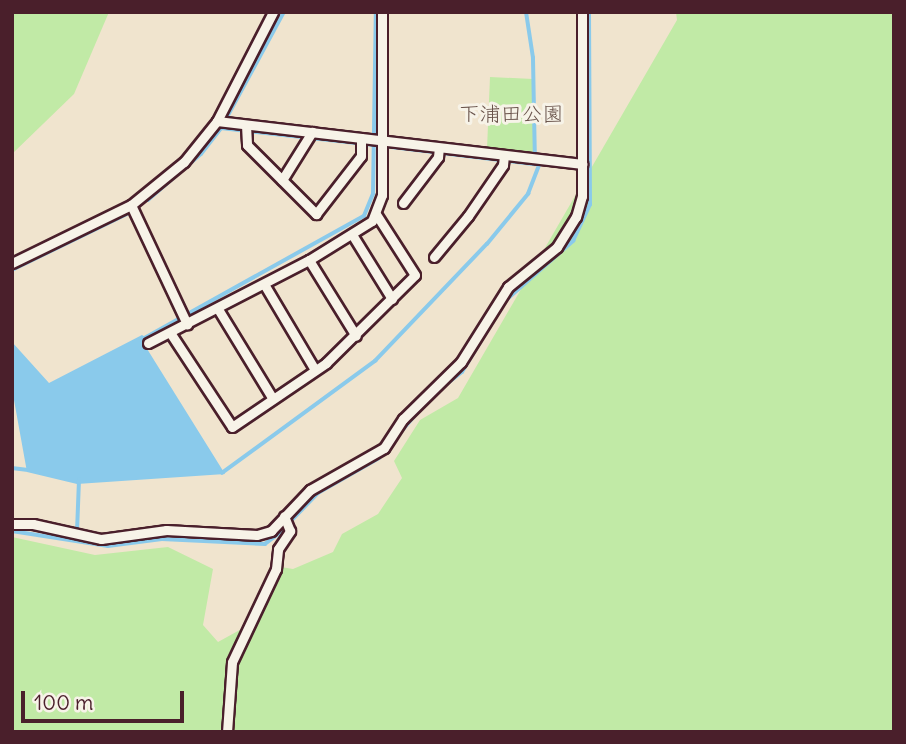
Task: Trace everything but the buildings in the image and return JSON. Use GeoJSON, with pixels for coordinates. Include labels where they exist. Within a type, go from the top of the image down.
{"type":"FeatureCollection","features":[{"type":"Feature","properties":{"kind":"street"},"geometry":{"type":"LineString","coordinates":[[12,263],[131,205],[184,162],[222,122],[273,12]]}},
{"type":"Feature","properties":{"kind":"street"},"geometry":{"type":"LineString","coordinates":[[148,343],[171,334],[184,319],[218,309],[353,236],[376,214],[382,195],[372,142],[382,12]]}},
{"type":"Feature","properties":{"kind":"street"},"geometry":{"type":"LineString","coordinates":[[12,524],[33,524],[101,539],[166,530],[257,535],[271,531],[310,490],[384,448],[403,419],[461,362],[508,287],[567,234],[582,196],[582,12]]}},
{"type":"Feature","properties":{"kind":"street"},"geometry":{"type":"LineString","coordinates":[[222,122],[246,128],[439,151],[582,164]]}},
{"type":"Feature","properties":{"kind":"street"},"geometry":{"type":"LineString","coordinates":[[246,128],[247,145],[316,214],[329,203],[372,142]]}},
{"type":"Feature","properties":{"kind":"street"},"geometry":{"type":"LineString","coordinates":[[282,180],[311,136]]}},
{"type":"Feature","properties":{"kind":"street"},"geometry":{"type":"LineString","coordinates":[[403,203],[439,151]]}},
{"type":"Feature","properties":{"kind":"street"},"geometry":{"type":"LineString","coordinates":[[434,257],[504,158]]}},
{"type":"Feature","properties":{"kind":"street"},"geometry":{"type":"LineString","coordinates":[[131,205],[184,319]]}},
{"type":"Feature","properties":{"kind":"street"},"geometry":{"type":"LineString","coordinates":[[171,334],[232,427],[315,370],[356,336],[415,275],[376,214]]}},
{"type":"Feature","properties":{"kind":"street"},"geometry":{"type":"LineString","coordinates":[[353,236],[392,299]]}},
{"type":"Feature","properties":{"kind":"street"},"geometry":{"type":"LineString","coordinates":[[309,260],[356,336]]}},
{"type":"Feature","properties":{"kind":"street"},"geometry":{"type":"LineString","coordinates":[[264,284],[315,370]]}},
{"type":"Feature","properties":{"kind":"street"},"geometry":{"type":"LineString","coordinates":[[218,309],[273,399]]}},
{"type":"Feature","properties":{"kind":"street"},"geometry":{"type":"LineString","coordinates":[[227,732],[232,662],[276,569],[278,549],[289,531],[284,516]]}},
{"type":"Feature","properties":{"kind":"green space"},"geometry":{"type":"Polygon","coordinates":[[[12,12],[109,12],[74,94],[12,154],[12,12]]]}},
{"type":"Feature","properties":{"kind":"green space"},"geometry":{"type":"Polygon","coordinates":[[[676,12],[894,12],[894,732],[12,732],[12,537],[95,555],[168,547],[213,569],[203,625],[218,642],[258,620],[281,567],[293,569],[333,552],[342,534],[378,514],[402,478],[394,461],[420,420],[458,398],[677,20],[676,12]]]}},
{"type":"Feature","properties":{"kind":"green space","name":"下浦田公園"},"geometry":{"type":"Polygon","coordinates":[[[490,77],[533,79],[534,155],[487,149],[490,77]]]}},
{"type":"Feature","properties":{"kind":"water"},"geometry":{"type":"Polygon","coordinates":[[[142,335],[147,338],[144,344],[225,474],[77,484],[27,472],[12,389],[12,342],[49,383],[142,335]]]}},
{"type":"Feature","properties":{"kind":"waterway"},"geometry":{"type":"LineString","coordinates":[[225,121],[284,12]]}},
{"type":"Feature","properties":{"kind":"waterway"},"geometry":{"type":"LineString","coordinates":[[141,340],[364,216],[373,194],[376,12]]}},
{"type":"Feature","properties":{"kind":"waterway"},"geometry":{"type":"LineString","coordinates":[[222,473],[375,361],[487,244],[528,194],[539,165],[535,164],[533,58],[526,12]]}},
{"type":"Feature","properties":{"kind":"waterway"},"geometry":{"type":"LineString","coordinates":[[439,390],[462,372],[505,301],[573,241],[590,205],[589,12]]}},
{"type":"Feature","properties":{"kind":"waterway"},"geometry":{"type":"LineString","coordinates":[[221,128],[376,145]]}},
{"type":"Feature","properties":{"kind":"waterway"},"geometry":{"type":"LineString","coordinates":[[148,200],[201,154],[221,128]]}},
{"type":"Feature","properties":{"kind":"waterway"},"geometry":{"type":"LineString","coordinates":[[383,146],[535,164]]}},
{"type":"Feature","properties":{"kind":"waterway"},"geometry":{"type":"LineString","coordinates":[[12,270],[127,214]]}},
{"type":"Feature","properties":{"kind":"waterway"},"geometry":{"type":"LineString","coordinates":[[293,519],[318,493],[379,458],[426,402]]}},
{"type":"Feature","properties":{"kind":"waterway"},"geometry":{"type":"LineString","coordinates":[[12,468],[28,470]]}},
{"type":"Feature","properties":{"kind":"waterway"},"geometry":{"type":"LineString","coordinates":[[77,532],[79,480]]}},
{"type":"Feature","properties":{"kind":"waterway"},"geometry":{"type":"LineString","coordinates":[[12,531],[108,546],[162,539],[265,544],[281,532]]}}]}
